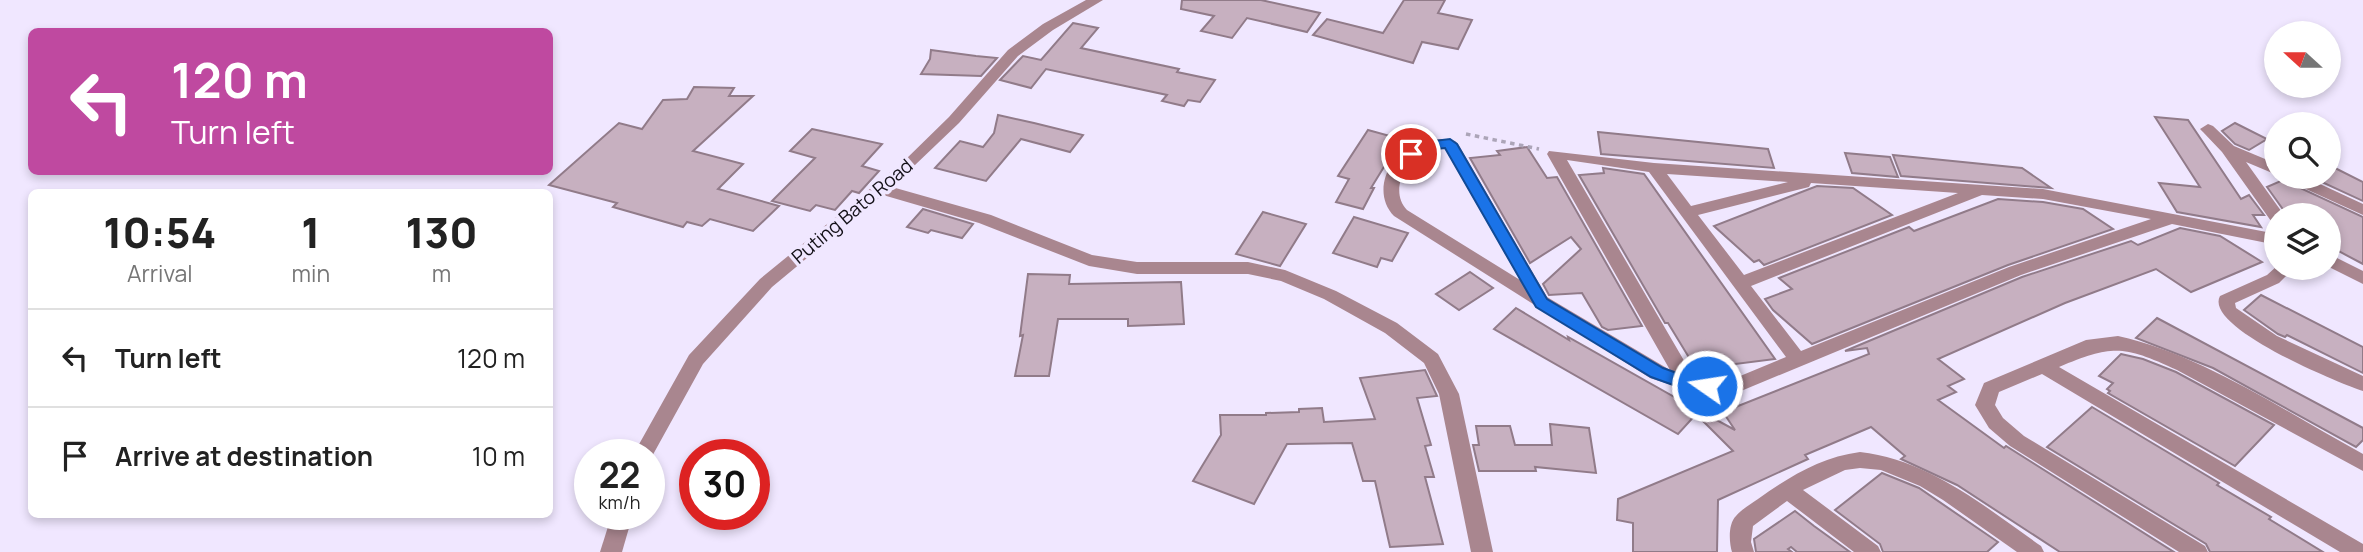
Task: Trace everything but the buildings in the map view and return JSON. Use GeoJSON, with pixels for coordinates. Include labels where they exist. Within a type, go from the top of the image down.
{"type":"FeatureCollection","features":[{"type":"Feature","properties":{"kind":"street","name":"Puting Bato Road"},"geometry":{"type":"LineString","coordinates":[[652,439],[696,360],[766,283],[881,189],[954,120],[1013,53],[1048,27],[1096,0]]}},
{"type":"Feature","properties":{"kind":"street"},"geometry":{"type":"LineString","coordinates":[[2208,130],[2228,149],[2267,203]]}},
{"type":"Feature","properties":{"kind":"street"},"geometry":{"type":"LineString","coordinates":[[1542,303],[1450,144],[1423,146],[1411,154],[1398,170],[1391,186],[1391,202],[1401,214],[1542,303],[1657,373],[1687,383],[1734,386],[2015,271],[2169,219]]}},
{"type":"Feature","properties":{"kind":"street"},"geometry":{"type":"LineString","coordinates":[[2228,149],[2264,164]]}},
{"type":"Feature","properties":{"kind":"street"},"geometry":{"type":"LineString","coordinates":[[1555,154],[1654,167],[2055,196],[2264,237]]}},
{"type":"Feature","properties":{"kind":"street"},"geometry":{"type":"LineString","coordinates":[[1555,154],[1687,383]]}},
{"type":"Feature","properties":{"kind":"street"},"geometry":{"type":"LineString","coordinates":[[1654,167],[1797,359]]}},
{"type":"Feature","properties":{"kind":"street"},"geometry":{"type":"LineString","coordinates":[[1690,212],[1817,180]]}},
{"type":"Feature","properties":{"kind":"street"},"geometry":{"type":"LineString","coordinates":[[881,189],[985,219],[1089,260],[1137,268],[1248,268],[1285,276],[1330,295],[1391,328],[1431,359],[1449,394],[1482,552]]}},
{"type":"Feature","properties":{"kind":"street"},"geometry":{"type":"LineString","coordinates":[[2318,189],[2363,210]]}},
{"type":"Feature","properties":{"kind":"street"},"geometry":{"type":"LineString","coordinates":[[1741,283],[1981,191]]}},
{"type":"Feature","properties":{"kind":"street"},"geometry":{"type":"LineString","coordinates":[[2341,266],[2363,278]]}},
{"type":"Feature","properties":{"kind":"street"},"geometry":{"type":"LineString","coordinates":[[2271,280],[2226,300],[2227,310],[2272,340],[2363,384]]}},
{"type":"Feature","properties":{"kind":"street"},"geometry":{"type":"LineString","coordinates":[[2197,552],[2017,441],[1996,423],[1985,405],[1991,388],[2093,345],[2118,343],[2150,350],[2184,365],[2363,463]]}},
{"type":"Feature","properties":{"kind":"street"},"geometry":{"type":"LineString","coordinates":[[2041,365],[2358,552]]}},
{"type":"Feature","properties":{"kind":"street"},"geometry":{"type":"LineString","coordinates":[[1743,552],[1740,542],[1743,522],[1786,489],[1839,465],[1860,460],[1893,465],[1925,479],[2033,552]]}},
{"type":"Feature","properties":{"kind":"street"},"geometry":{"type":"LineString","coordinates":[[1786,489],[1870,552]]}},
{"type":"Feature","properties":{"kind":"street"},"geometry":{"type":"LineString","coordinates":[[611,552],[618,530]]}},
{"type":"Feature","properties":{"kind":"path"},"geometry":{"type":"LineString","coordinates":[[1450,144],[1451,137],[1471,134],[1555,154]]}},
{"type":"Feature","properties":{"kind":"route"},"geometry":{"type":"LineString","coordinates":[[1411,154],[1423,146],[1450,144],[1542,303],[1657,373],[1687,383],[1707,386]]}}]}
